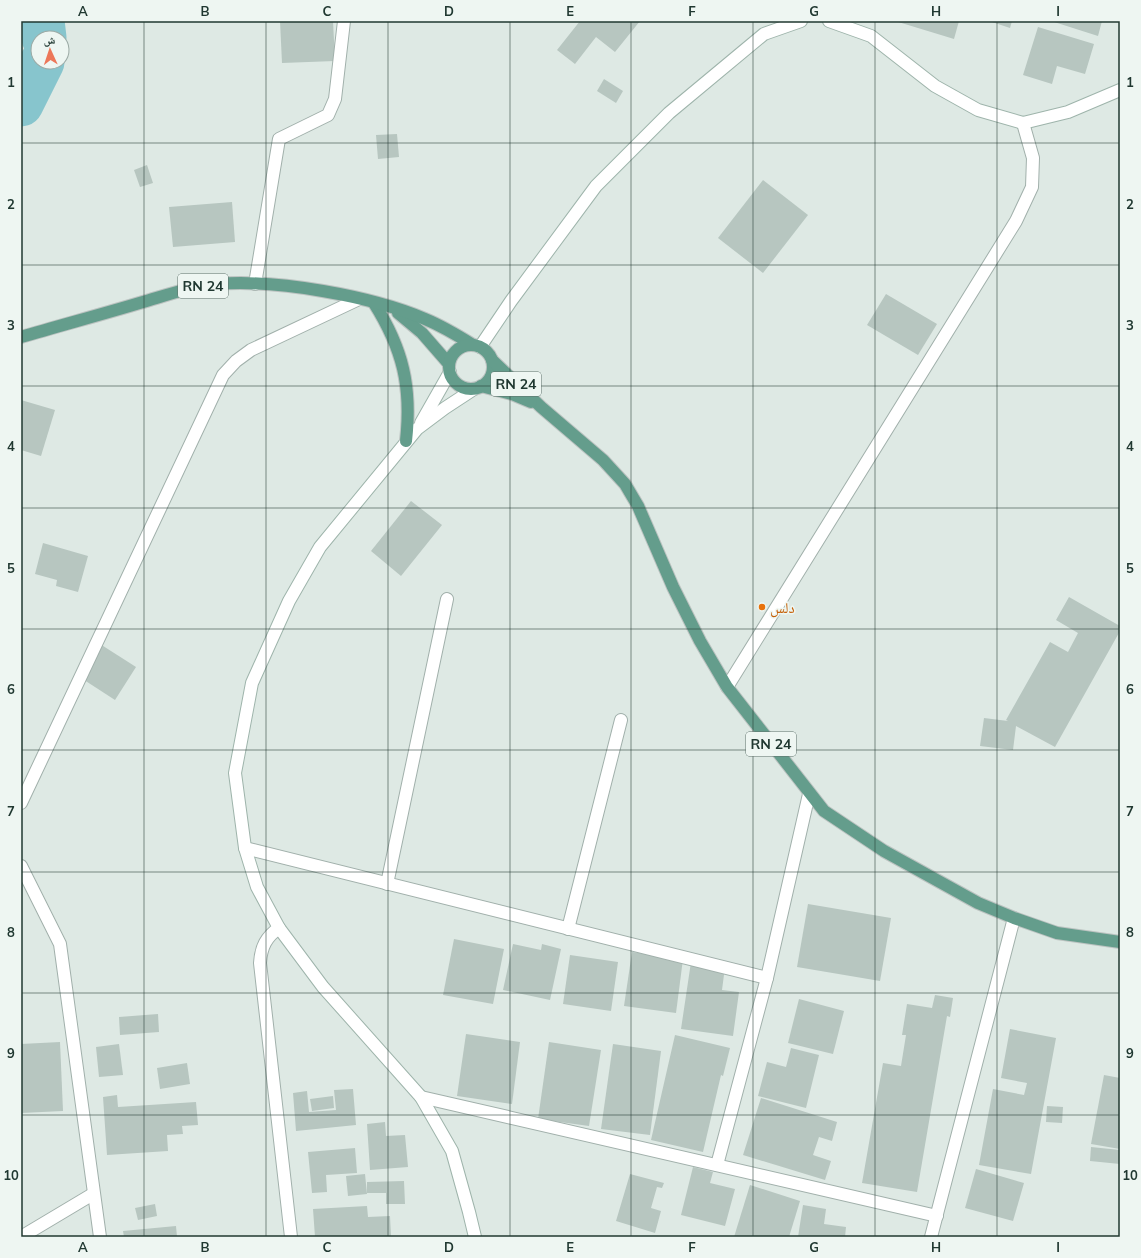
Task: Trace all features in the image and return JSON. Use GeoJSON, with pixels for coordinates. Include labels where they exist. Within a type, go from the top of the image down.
{"type":"FeatureCollection","features":[{"type":"Feature","properties":{"kind":"main road","name":"RN 24"},"geometry":{"type":"LineString","coordinates":[[21,337],[180,292],[216,284],[255,284],[308,289],[390,307],[425,318],[476,346]]}},
{"type":"Feature","properties":{"kind":"main road"},"geometry":{"type":"LineString","coordinates":[[374,303],[395,340],[404,369],[408,398],[406,441]]}},
{"type":"Feature","properties":{"kind":"main road","name":"RN 24"},"geometry":{"type":"LineString","coordinates":[[390,307],[422,333],[449,368]]}},
{"type":"Feature","properties":{"kind":"main road"},"geometry":{"type":"LineString","coordinates":[[464,346],[476,346],[487,352],[492,360],[491,375],[487,382],[478,388],[462,387],[452,378],[449,368],[452,356],[457,350],[464,346]]}},
{"type":"Feature","properties":{"kind":"main road","name":"RN 24"},"geometry":{"type":"LineString","coordinates":[[492,360],[541,407],[603,460],[625,484],[638,506],[673,587],[700,641],[727,688],[809,794],[824,811],[884,852],[978,903],[1014,918],[1057,933],[1120,942]]}},
{"type":"Feature","properties":{"kind":"main road","name":"RN 24"},"geometry":{"type":"LineString","coordinates":[[478,388],[512,394],[541,407]]}},
{"type":"Feature","properties":{"kind":"street"},"geometry":{"type":"LineString","coordinates":[[255,284],[279,139],[328,115],[335,99],[344,21]]}},
{"type":"Feature","properties":{"kind":"street"},"geometry":{"type":"LineString","coordinates":[[476,346],[596,186],[669,113],[764,34],[797,21],[801,21]]}},
{"type":"Feature","properties":{"kind":"street"},"geometry":{"type":"LineString","coordinates":[[829,21],[871,36],[935,86],[978,110],[1023,123],[1068,112],[1120,90]]}},
{"type":"Feature","properties":{"kind":"street"},"geometry":{"type":"LineString","coordinates":[[727,688],[1016,221],[1032,186],[1033,158],[1023,123]]}},
{"type":"Feature","properties":{"kind":"street"},"geometry":{"type":"LineString","coordinates":[[21,803],[223,375],[236,361],[251,350],[359,299]]}},
{"type":"Feature","properties":{"kind":"street"},"geometry":{"type":"LineString","coordinates":[[417,429],[449,368]]}},
{"type":"Feature","properties":{"kind":"street"},"geometry":{"type":"LineString","coordinates":[[475,1237],[452,1151],[421,1097],[323,986],[278,928],[257,887],[245,848],[235,773],[252,683],[289,601],[320,547],[417,429],[445,408],[478,388]]}},
{"type":"Feature","properties":{"kind":"street"},"geometry":{"type":"LineString","coordinates":[[387,884],[447,600]]}},
{"type":"Feature","properties":{"kind":"street"},"geometry":{"type":"LineString","coordinates":[[568,929],[621,720]]}},
{"type":"Feature","properties":{"kind":"street"},"geometry":{"type":"LineString","coordinates":[[717,1165],[767,978],[809,794]]}},
{"type":"Feature","properties":{"kind":"street"},"geometry":{"type":"LineString","coordinates":[[245,848],[767,978]]}},
{"type":"Feature","properties":{"kind":"street"},"geometry":{"type":"LineString","coordinates":[[21,866],[60,944],[100,1237]]}},
{"type":"Feature","properties":{"kind":"street"},"geometry":{"type":"LineString","coordinates":[[931,1237],[1014,918]]}},
{"type":"Feature","properties":{"kind":"street"},"geometry":{"type":"LineString","coordinates":[[278,928],[266,939],[261,954],[260,963],[291,1237]]}},
{"type":"Feature","properties":{"kind":"street"},"geometry":{"type":"LineString","coordinates":[[421,1097],[937,1216]]}},
{"type":"Feature","properties":{"kind":"street"},"geometry":{"type":"LineString","coordinates":[[21,1237],[93,1194]]}},
{"type":"Feature","properties":{"kind":"building"},"geometry":{"type":"Polygon","coordinates":[[[280,21],[333,21],[335,61],[282,63],[280,21]]]}},
{"type":"Feature","properties":{"kind":"building"},"geometry":{"type":"Polygon","coordinates":[[[580,21],[640,21],[615,52],[596,37],[575,64],[557,50],[580,21]]]}},
{"type":"Feature","properties":{"kind":"building"},"geometry":{"type":"Polygon","coordinates":[[[895,21],[959,21],[954,39],[895,21]]]}},
{"type":"Feature","properties":{"kind":"building"},"geometry":{"type":"Polygon","coordinates":[[[989,21],[1012,21],[1010,28],[989,21]]]}},
{"type":"Feature","properties":{"kind":"building"},"geometry":{"type":"Polygon","coordinates":[[[1051,21],[1102,21],[1098,36],[1051,21]]]}},
{"type":"Feature","properties":{"kind":"building"},"geometry":{"type":"Polygon","coordinates":[[[1038,27],[1094,44],[1085,74],[1057,66],[1052,84],[1023,75],[1038,27]]]}},
{"type":"Feature","properties":{"kind":"building"},"geometry":{"type":"Polygon","coordinates":[[[604,79],[623,91],[616,103],[597,91],[604,79]]]}},
{"type":"Feature","properties":{"kind":"building"},"geometry":{"type":"Polygon","coordinates":[[[397,134],[399,157],[378,159],[376,135],[397,134]]]}},
{"type":"Feature","properties":{"kind":"building"},"geometry":{"type":"Polygon","coordinates":[[[147,165],[153,183],[140,187],[134,170],[147,165]]]}},
{"type":"Feature","properties":{"kind":"building"},"geometry":{"type":"Polygon","coordinates":[[[763,180],[808,215],[763,273],[718,238],[763,180]]]}},
{"type":"Feature","properties":{"kind":"building"},"geometry":{"type":"Polygon","coordinates":[[[232,202],[235,242],[173,247],[169,207],[232,202]]]}},
{"type":"Feature","properties":{"kind":"building"},"geometry":{"type":"Polygon","coordinates":[[[886,294],[937,324],[918,355],[867,325],[886,294]]]}},
{"type":"Feature","properties":{"kind":"building"},"geometry":{"type":"Polygon","coordinates":[[[21,400],[55,410],[41,456],[21,450],[21,400]]]}},
{"type":"Feature","properties":{"kind":"building"},"geometry":{"type":"Polygon","coordinates":[[[411,501],[442,525],[401,576],[371,551],[411,501]]]}},
{"type":"Feature","properties":{"kind":"building"},"geometry":{"type":"Polygon","coordinates":[[[43,543],[88,556],[78,592],[56,586],[57,580],[35,574],[43,543]]]}},
{"type":"Feature","properties":{"kind":"building"},"geometry":{"type":"Polygon","coordinates":[[[1069,597],[1120,626],[1120,631],[1055,747],[1016,726],[1013,750],[980,746],[984,718],[1008,721],[1006,720],[1050,642],[1068,652],[1078,633],[1056,620],[1069,597]]]}},
{"type":"Feature","properties":{"kind":"building"},"geometry":{"type":"Polygon","coordinates":[[[100,644],[136,667],[115,700],[78,676],[100,644]]]}},
{"type":"Feature","properties":{"kind":"building"},"geometry":{"type":"Polygon","coordinates":[[[808,904],[891,918],[880,981],[797,967],[808,904]]]}},
{"type":"Feature","properties":{"kind":"building"},"geometry":{"type":"Polygon","coordinates":[[[454,939],[504,949],[493,1004],[443,995],[454,939]]]}},
{"type":"Feature","properties":{"kind":"building"},"geometry":{"type":"Polygon","coordinates":[[[513,944],[541,950],[542,944],[561,949],[550,1000],[503,990],[513,944]]]}},
{"type":"Feature","properties":{"kind":"building"},"geometry":{"type":"Polygon","coordinates":[[[632,952],[683,959],[676,1013],[624,1006],[632,952]]]}},
{"type":"Feature","properties":{"kind":"building"},"geometry":{"type":"Polygon","coordinates":[[[570,955],[618,962],[611,1011],[563,1004],[570,955]]]}},
{"type":"Feature","properties":{"kind":"building"},"geometry":{"type":"Polygon","coordinates":[[[691,962],[725,967],[722,990],[739,992],[733,1036],[681,1029],[691,962]]]}},
{"type":"Feature","properties":{"kind":"building"},"geometry":{"type":"Polygon","coordinates":[[[935,995],[953,998],[950,1017],[947,1016],[917,1192],[862,1183],[883,1063],[901,1066],[906,1035],[902,1035],[907,1004],[932,1008],[935,995]]]}},
{"type":"Feature","properties":{"kind":"building"},"geometry":{"type":"Polygon","coordinates":[[[799,999],[844,1011],[833,1054],[788,1043],[799,999]]]}},
{"type":"Feature","properties":{"kind":"building"},"geometry":{"type":"Polygon","coordinates":[[[158,1014],[159,1032],[120,1035],[119,1017],[158,1014]]]}},
{"type":"Feature","properties":{"kind":"building"},"geometry":{"type":"Polygon","coordinates":[[[1010,1029],[1056,1038],[1031,1174],[979,1165],[993,1089],[1024,1095],[1027,1083],[1001,1078],[1010,1029]]]}},
{"type":"Feature","properties":{"kind":"building"},"geometry":{"type":"Polygon","coordinates":[[[466,1034],[520,1042],[512,1104],[457,1096],[466,1034]]]}},
{"type":"Feature","properties":{"kind":"building"},"geometry":{"type":"Polygon","coordinates":[[[675,1035],[730,1048],[723,1076],[721,1075],[703,1152],[651,1140],[675,1035]]]}},
{"type":"Feature","properties":{"kind":"building"},"geometry":{"type":"Polygon","coordinates":[[[60,1042],[63,1111],[21,1113],[21,1044],[60,1042]]]}},
{"type":"Feature","properties":{"kind":"building"},"geometry":{"type":"Polygon","coordinates":[[[549,1042],[601,1050],[589,1126],[538,1119],[549,1042]]]}},
{"type":"Feature","properties":{"kind":"building"},"geometry":{"type":"Polygon","coordinates":[[[119,1044],[123,1075],[99,1077],[96,1047],[119,1044]]]}},
{"type":"Feature","properties":{"kind":"building"},"geometry":{"type":"Polygon","coordinates":[[[613,1044],[661,1051],[650,1135],[601,1129],[613,1044]]]}},
{"type":"Feature","properties":{"kind":"building"},"geometry":{"type":"Polygon","coordinates":[[[791,1048],[819,1055],[806,1108],[758,1096],[767,1062],[786,1067],[791,1048]]]}},
{"type":"Feature","properties":{"kind":"building"},"geometry":{"type":"Polygon","coordinates":[[[187,1063],[190,1084],[160,1089],[157,1068],[187,1063]]]}},
{"type":"Feature","properties":{"kind":"building"},"geometry":{"type":"Polygon","coordinates":[[[1104,1075],[1120,1078],[1120,1149],[1091,1144],[1104,1075]]]}},
{"type":"Feature","properties":{"kind":"building"},"geometry":{"type":"Polygon","coordinates":[[[353,1089],[356,1125],[296,1131],[293,1093],[307,1091],[309,1112],[336,1110],[334,1090],[353,1089]]]}},
{"type":"Feature","properties":{"kind":"building"},"geometry":{"type":"Polygon","coordinates":[[[117,1095],[118,1107],[196,1102],[198,1125],[182,1126],[183,1134],[167,1135],[168,1151],[107,1155],[103,1097],[117,1095]]]}},
{"type":"Feature","properties":{"kind":"building"},"geometry":{"type":"Polygon","coordinates":[[[333,1096],[334,1108],[312,1111],[310,1099],[333,1096]]]}},
{"type":"Feature","properties":{"kind":"building"},"geometry":{"type":"Polygon","coordinates":[[[761,1098],[837,1122],[832,1141],[819,1137],[813,1155],[831,1161],[825,1180],[743,1155],[761,1098]]]}},
{"type":"Feature","properties":{"kind":"building"},"geometry":{"type":"Polygon","coordinates":[[[1047,1106],[1063,1107],[1062,1123],[1046,1122],[1047,1106]]]}},
{"type":"Feature","properties":{"kind":"building"},"geometry":{"type":"Polygon","coordinates":[[[385,1122],[386,1136],[405,1135],[408,1167],[370,1170],[367,1124],[385,1122]]]}},
{"type":"Feature","properties":{"kind":"building"},"geometry":{"type":"Polygon","coordinates":[[[1091,1147],[1120,1150],[1120,1164],[1090,1161],[1091,1147]]]}},
{"type":"Feature","properties":{"kind":"building"},"geometry":{"type":"Polygon","coordinates":[[[355,1148],[357,1173],[326,1175],[327,1192],[312,1193],[308,1152],[355,1148]]]}},
{"type":"Feature","properties":{"kind":"building"},"geometry":{"type":"Polygon","coordinates":[[[693,1167],[713,1172],[710,1183],[735,1189],[725,1226],[681,1215],[693,1167]]]}},
{"type":"Feature","properties":{"kind":"building"},"geometry":{"type":"Polygon","coordinates":[[[976,1169],[1024,1183],[1013,1221],[965,1208],[976,1169]]]}},
{"type":"Feature","properties":{"kind":"building"},"geometry":{"type":"Polygon","coordinates":[[[365,1174],[367,1194],[348,1196],[346,1176],[365,1174]]]}},
{"type":"Feature","properties":{"kind":"building"},"geometry":{"type":"Polygon","coordinates":[[[630,1174],[664,1183],[662,1188],[657,1187],[651,1208],[661,1211],[655,1233],[616,1221],[630,1174]]]}},
{"type":"Feature","properties":{"kind":"building"},"geometry":{"type":"Polygon","coordinates":[[[404,1181],[405,1204],[386,1204],[386,1193],[367,1193],[367,1182],[404,1181]]]}},
{"type":"Feature","properties":{"kind":"building"},"geometry":{"type":"Polygon","coordinates":[[[750,1185],[800,1201],[789,1237],[734,1237],[750,1185]]]}},
{"type":"Feature","properties":{"kind":"building"},"geometry":{"type":"Polygon","coordinates":[[[155,1204],[157,1216],[138,1220],[135,1208],[155,1204]]]}},
{"type":"Feature","properties":{"kind":"building"},"geometry":{"type":"Polygon","coordinates":[[[803,1205],[826,1209],[824,1224],[846,1227],[845,1237],[798,1237],[803,1205]]]}},
{"type":"Feature","properties":{"kind":"building"},"geometry":{"type":"Polygon","coordinates":[[[367,1206],[368,1217],[390,1216],[391,1237],[315,1237],[313,1209],[367,1206]]]}},
{"type":"Feature","properties":{"kind":"building"},"geometry":{"type":"Polygon","coordinates":[[[176,1226],[177,1237],[124,1237],[123,1231],[176,1226]]]}},
{"type":"Feature","properties":{"kind":"waterway"},"geometry":{"type":"LineString","coordinates":[[42,21],[43,30]]}},
{"type":"Feature","properties":{"kind":"waterway"},"geometry":{"type":"LineString","coordinates":[[21,104],[38,70]]}},
{"type":"Feature","properties":{"kind":"place","name":"دلس"},"geometry":{"type":"Point","coordinates":[762,607]}}]}
